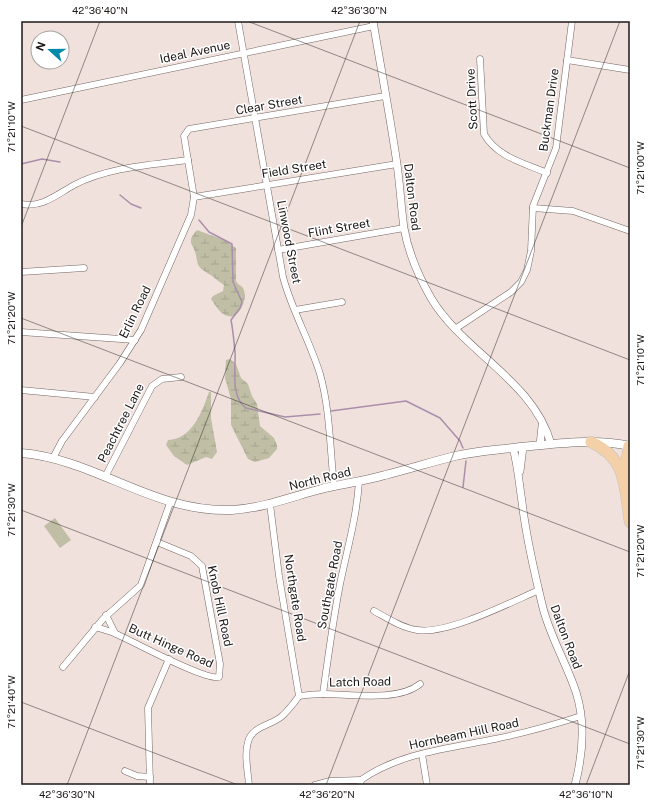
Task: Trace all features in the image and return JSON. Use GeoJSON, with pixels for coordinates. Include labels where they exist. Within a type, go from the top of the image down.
{"type":"FeatureCollection","features":[{"type":"Feature","properties":{"kind":"highway"},"geometry":{"type":"LineString","coordinates":[[591,442],[603,448],[613,456],[619,467],[630,522]]}},
{"type":"Feature","properties":{"kind":"highway"},"geometry":{"type":"LineString","coordinates":[[624,486],[630,446]]}},
{"type":"Feature","properties":{"kind":"main road","name":"North Road"},"geometry":{"type":"LineString","coordinates":[[21,453],[53,458],[170,503],[196,508],[220,510],[244,509],[270,504],[334,486],[455,456],[550,444],[591,442],[630,446]]}},
{"type":"Feature","properties":{"kind":"street","name":"Linwood Street"},"geometry":{"type":"LineString","coordinates":[[238,21],[285,285],[315,359],[322,382],[334,486]]}},
{"type":"Feature","properties":{"kind":"street","name":"Buckman Drive"},"geometry":{"type":"LineString","coordinates":[[455,329],[511,292],[521,282],[530,260],[533,208],[556,148],[572,21]]}},
{"type":"Feature","properties":{"kind":"street","name":"Ideal Avenue"},"geometry":{"type":"LineString","coordinates":[[21,100],[373,24]]}},
{"type":"Feature","properties":{"kind":"street","name":"Dalton Road"},"geometry":{"type":"LineString","coordinates":[[373,24],[397,164],[404,228],[411,254],[430,296],[440,312],[455,329],[520,392],[534,409],[542,426],[547,431],[550,444]]}},
{"type":"Feature","properties":{"kind":"street","name":"Scott Drive"},"geometry":{"type":"LineString","coordinates":[[480,59],[484,134],[490,144],[500,153],[547,173]]}},
{"type":"Feature","properties":{"kind":"street"},"geometry":{"type":"LineString","coordinates":[[567,60],[630,70]]}},
{"type":"Feature","properties":{"kind":"street","name":"Clear Street"},"geometry":{"type":"LineString","coordinates":[[188,160],[184,136],[188,130],[385,96]]}},
{"type":"Feature","properties":{"kind":"street"},"geometry":{"type":"LineString","coordinates":[[21,204],[37,205],[88,178],[102,174],[188,160]]}},
{"type":"Feature","properties":{"kind":"street","name":"Erlin Road"},"geometry":{"type":"LineString","coordinates":[[53,458],[62,441],[135,340],[191,214],[194,197],[188,160]]}},
{"type":"Feature","properties":{"kind":"street","name":"Field Street"},"geometry":{"type":"LineString","coordinates":[[194,197],[397,164]]}},
{"type":"Feature","properties":{"kind":"street"},"geometry":{"type":"LineString","coordinates":[[533,208],[558,209],[577,212],[630,231]]}},
{"type":"Feature","properties":{"kind":"street","name":"Flint Street"},"geometry":{"type":"LineString","coordinates":[[278,250],[404,228]]}},
{"type":"Feature","properties":{"kind":"street"},"geometry":{"type":"LineString","coordinates":[[21,272],[84,268]]}},
{"type":"Feature","properties":{"kind":"street"},"geometry":{"type":"LineString","coordinates":[[295,310],[342,302]]}},
{"type":"Feature","properties":{"kind":"street"},"geometry":{"type":"LineString","coordinates":[[21,332],[135,340]]}},
{"type":"Feature","properties":{"kind":"street","name":"Peachtree Lane"},"geometry":{"type":"LineString","coordinates":[[105,477],[152,386],[162,379],[181,377]]}},
{"type":"Feature","properties":{"kind":"street"},"geometry":{"type":"LineString","coordinates":[[21,390],[95,397]]}},
{"type":"Feature","properties":{"kind":"street"},"geometry":{"type":"LineString","coordinates":[[540,445],[542,426]]}},
{"type":"Feature","properties":{"kind":"street","name":"Dalton Road"},"geometry":{"type":"LineString","coordinates":[[519,473],[523,447]]}},
{"type":"Feature","properties":{"kind":"street","name":"Dalton Road"},"geometry":{"type":"LineString","coordinates":[[513,448],[519,473],[522,503],[539,590],[550,633],[576,692],[581,716],[583,747],[575,785]]}},
{"type":"Feature","properties":{"kind":"street","name":"Southgate Road"},"geometry":{"type":"LineString","coordinates":[[323,694],[333,622],[351,539],[359,481]]}},
{"type":"Feature","properties":{"kind":"street"},"geometry":{"type":"LineString","coordinates":[[63,667],[106,615],[141,585],[170,503]]}},
{"type":"Feature","properties":{"kind":"street","name":"Northgate Road"},"geometry":{"type":"LineString","coordinates":[[270,504],[279,576],[299,696]]}},
{"type":"Feature","properties":{"kind":"street","name":"Knob Hill Road"},"geometry":{"type":"LineString","coordinates":[[157,542],[191,556],[202,566],[220,664],[218,678]]}},
{"type":"Feature","properties":{"kind":"street"},"geometry":{"type":"LineString","coordinates":[[374,611],[397,623],[416,630],[437,630],[490,612],[539,590]]}},
{"type":"Feature","properties":{"kind":"street"},"geometry":{"type":"LineString","coordinates":[[106,615],[115,633]]}},
{"type":"Feature","properties":{"kind":"street","name":"Butt Hinge Road"},"geometry":{"type":"LineString","coordinates":[[95,628],[115,633],[210,677],[218,678]]}},
{"type":"Feature","properties":{"kind":"street"},"geometry":{"type":"LineString","coordinates":[[150,785],[148,708],[169,659]]}},
{"type":"Feature","properties":{"kind":"street","name":"Latch Road"},"geometry":{"type":"LineString","coordinates":[[299,696],[323,694],[371,695],[401,692],[413,689],[420,684]]}},
{"type":"Feature","properties":{"kind":"street"},"geometry":{"type":"LineString","coordinates":[[248,785],[247,746],[249,738],[258,729],[283,716],[299,696]]}},
{"type":"Feature","properties":{"kind":"street","name":"Hornbeam Hill Road"},"geometry":{"type":"LineString","coordinates":[[360,782],[383,766],[422,754],[525,732],[581,716]]}},
{"type":"Feature","properties":{"kind":"street"},"geometry":{"type":"LineString","coordinates":[[422,754],[427,785]]}},
{"type":"Feature","properties":{"kind":"street"},"geometry":{"type":"LineString","coordinates":[[126,771],[137,776],[150,777]]}},
{"type":"Feature","properties":{"kind":"street"},"geometry":{"type":"LineString","coordinates":[[315,785],[330,780],[360,782]]}},
{"type":"Feature","properties":{"kind":"green space"},"geometry":{"type":"Polygon","coordinates":[[[197,230],[224,240],[236,248],[236,281],[243,288],[245,299],[242,307],[235,316],[227,316],[221,312],[211,299],[213,296],[223,291],[224,285],[202,270],[199,266],[191,243],[193,234],[197,230]]]}},
{"type":"Feature","properties":{"kind":"green space"},"geometry":{"type":"Polygon","coordinates":[[[230,359],[236,364],[241,378],[248,384],[252,396],[257,404],[260,426],[274,438],[277,445],[277,449],[269,458],[255,462],[248,459],[231,425],[231,399],[225,378],[226,360],[230,359]]]}},
{"type":"Feature","properties":{"kind":"green space"},"geometry":{"type":"Polygon","coordinates":[[[209,392],[211,392],[211,418],[217,452],[212,459],[206,457],[187,465],[174,456],[166,445],[168,440],[184,435],[190,430],[203,408],[209,392]]]}},
{"type":"Feature","properties":{"kind":"green space"},"geometry":{"type":"Polygon","coordinates":[[[55,518],[71,540],[60,548],[44,526],[55,518]]]}},
{"type":"Feature","properties":{"kind":"waterway"},"geometry":{"type":"LineString","coordinates":[[21,164],[42,159],[60,162]]}},
{"type":"Feature","properties":{"kind":"waterway"},"geometry":{"type":"LineString","coordinates":[[120,195],[131,204],[141,208]]}},
{"type":"Feature","properties":{"kind":"waterway"},"geometry":{"type":"LineString","coordinates":[[199,220],[209,232],[232,244],[233,282],[242,302],[240,308],[231,320],[235,352],[235,382],[236,390],[241,403],[246,408],[285,417],[320,414]]}},
{"type":"Feature","properties":{"kind":"waterway"},"geometry":{"type":"LineString","coordinates":[[331,411],[406,401],[440,418],[460,441],[463,448]]}},
{"type":"Feature","properties":{"kind":"waterway"},"geometry":{"type":"LineString","coordinates":[[463,487],[466,461]]}}]}
